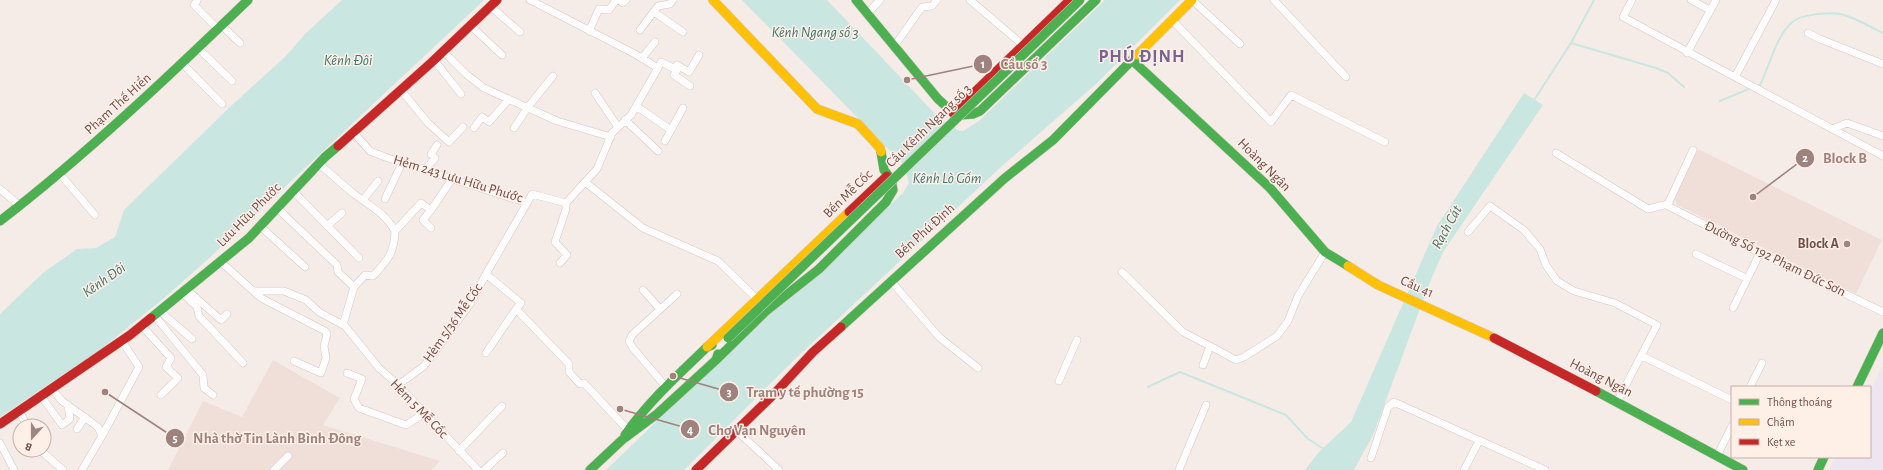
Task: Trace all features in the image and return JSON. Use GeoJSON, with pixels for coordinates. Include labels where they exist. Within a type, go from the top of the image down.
{"type":"FeatureCollection","features":[{"type":"Feature","properties":{"kind":"street","name":"Phạm Thế Hiển"},"geometry":{"type":"LineString","coordinates":[[0,221],[60,174],[131,112],[248,0]]}},
{"type":"Feature","properties":{"kind":"street"},"geometry":{"type":"LineString","coordinates":[[530,0],[642,58],[658,68]]}},
{"type":"Feature","properties":{"kind":"street"},"geometry":{"type":"LineString","coordinates":[[640,30],[658,6],[670,4],[673,0]]}},
{"type":"Feature","properties":{"kind":"street"},"geometry":{"type":"LineString","coordinates":[[713,0],[817,109],[837,115],[858,124],[880,148],[884,170],[887,176]]}},
{"type":"Feature","properties":{"kind":"street"},"geometry":{"type":"LineString","coordinates":[[856,0],[894,45],[905,61],[957,116],[967,116],[980,111],[1096,0]]}},
{"type":"Feature","properties":{"kind":"street"},"geometry":{"type":"LineString","coordinates":[[867,14],[880,0]]}},
{"type":"Feature","properties":{"kind":"street"},"geometry":{"type":"LineString","coordinates":[[894,45],[922,7],[932,6],[937,0]]}},
{"type":"Feature","properties":{"kind":"street"},"geometry":{"type":"LineString","coordinates":[[970,0],[1023,45]]}},
{"type":"Feature","properties":{"kind":"street"},"geometry":{"type":"LineString","coordinates":[[953,113],[1070,0]]}},
{"type":"Feature","properties":{"kind":"street","name":"Cầu Kênh Ngang số 3"},"geometry":{"type":"LineString","coordinates":[[728,338],[1080,0]]}},
{"type":"Feature","properties":{"kind":"street"},"geometry":{"type":"LineString","coordinates":[[1192,0],[1240,44]]}},
{"type":"Feature","properties":{"kind":"street","name":"Bến Phú Định"},"geometry":{"type":"LineString","coordinates":[[696,470],[737,431],[813,352],[1005,178],[1053,140],[1134,60],[1171,19],[1192,0]]}},
{"type":"Feature","properties":{"kind":"street"},"geometry":{"type":"LineString","coordinates":[[1274,0],[1346,77]]}},
{"type":"Feature","properties":{"kind":"street"},"geometry":{"type":"LineString","coordinates":[[1632,0],[1623,17],[1687,53],[1883,156]]}},
{"type":"Feature","properties":{"kind":"street"},"geometry":{"type":"LineString","coordinates":[[1691,0],[1710,10]]}},
{"type":"Feature","properties":{"kind":"street"},"geometry":{"type":"LineString","coordinates":[[1687,53],[1716,0]]}},
{"type":"Feature","properties":{"kind":"street"},"geometry":{"type":"LineString","coordinates":[[1735,77],[1776,0]]}},
{"type":"Feature","properties":{"kind":"street"},"geometry":{"type":"LineString","coordinates":[[197,1],[194,5],[240,43]]}},
{"type":"Feature","properties":{"kind":"street"},"geometry":{"type":"LineString","coordinates":[[589,30],[599,9],[609,10],[621,1]]}},
{"type":"Feature","properties":{"kind":"street"},"geometry":{"type":"LineString","coordinates":[[493,3],[520,32]]}},
{"type":"Feature","properties":{"kind":"street","name":"Lưu Hữu Phước"},"geometry":{"type":"LineString","coordinates":[[0,424],[122,341],[221,262],[260,226],[319,164],[434,60],[493,3]]}},
{"type":"Feature","properties":{"kind":"street"},"geometry":{"type":"LineString","coordinates":[[654,12],[683,32]]}},
{"type":"Feature","properties":{"kind":"street"},"geometry":{"type":"LineString","coordinates":[[1171,19],[1271,122],[1291,95],[1385,142]]}},
{"type":"Feature","properties":{"kind":"street"},"geometry":{"type":"LineString","coordinates":[[470,25],[502,55]]}},
{"type":"Feature","properties":{"kind":"street"},"geometry":{"type":"LineString","coordinates":[[1808,33],[1883,64]]}},
{"type":"Feature","properties":{"kind":"street"},"geometry":{"type":"LineString","coordinates":[[642,58],[655,42]]}},
{"type":"Feature","properties":{"kind":"street"},"geometry":{"type":"LineString","coordinates":[[198,48],[232,81]]}},
{"type":"Feature","properties":{"kind":"street"},"geometry":{"type":"LineString","coordinates":[[443,51],[466,74],[484,88],[557,121],[610,137]]}},
{"type":"Feature","properties":{"kind":"street"},"geometry":{"type":"LineString","coordinates":[[690,86],[674,76],[677,70],[675,69],[677,65],[689,72],[699,55]]}},
{"type":"Feature","properties":{"kind":"street"},"geometry":{"type":"LineString","coordinates":[[434,60],[460,94]]}},
{"type":"Feature","properties":{"kind":"street","name":"Hoàng Ngân"},"geometry":{"type":"LineString","coordinates":[[1134,60],[1270,188],[1325,252],[1378,285]]}},
{"type":"Feature","properties":{"kind":"street"},"geometry":{"type":"LineString","coordinates":[[560,263],[567,255],[555,242],[566,208],[566,203],[597,168],[610,137],[636,106],[661,62],[675,69]]}},
{"type":"Feature","properties":{"kind":"street"},"geometry":{"type":"LineString","coordinates":[[182,63],[222,104]]}},
{"type":"Feature","properties":{"kind":"street"},"geometry":{"type":"LineString","coordinates":[[514,128],[528,107],[553,76]]}},
{"type":"Feature","properties":{"kind":"street"},"geometry":{"type":"LineString","coordinates":[[401,90],[428,123],[449,142],[463,127]]}},
{"type":"Feature","properties":{"kind":"street"},"geometry":{"type":"LineString","coordinates":[[595,93],[618,127]]}},
{"type":"Feature","properties":{"kind":"street"},"geometry":{"type":"LineString","coordinates":[[474,128],[482,117],[489,122],[509,99]]}},
{"type":"Feature","properties":{"kind":"street"},"geometry":{"type":"LineString","coordinates":[[636,106],[671,130]]}},
{"type":"Feature","properties":{"kind":"street"},"geometry":{"type":"LineString","coordinates":[[665,141],[683,108]]}},
{"type":"Feature","properties":{"kind":"street"},"geometry":{"type":"LineString","coordinates":[[625,120],[658,151]]}},
{"type":"Feature","properties":{"kind":"street"},"geometry":{"type":"LineString","coordinates":[[1832,129],[1842,124],[1853,125],[1883,136]]}},
{"type":"Feature","properties":{"kind":"street","name":"Hẻm 243 Lưu Hữu Phước"},"geometry":{"type":"LineString","coordinates":[[353,132],[370,150],[402,163],[527,203],[532,194],[566,203]]}},
{"type":"Feature","properties":{"kind":"street"},"geometry":{"type":"LineString","coordinates":[[425,170],[436,158],[431,154],[437,145]]}},
{"type":"Feature","properties":{"kind":"street"},"geometry":{"type":"LineString","coordinates":[[1556,153],[1648,209],[1666,205],[1693,150]]}},
{"type":"Feature","properties":{"kind":"street"},"geometry":{"type":"LineString","coordinates":[[385,199],[402,163]]}},
{"type":"Feature","properties":{"kind":"street"},"geometry":{"type":"LineString","coordinates":[[254,291],[284,291],[306,300],[319,312],[343,325],[354,287],[364,275],[373,276],[390,257],[394,243],[395,231],[389,220],[319,164]]}},
{"type":"Feature","properties":{"kind":"street"},"geometry":{"type":"LineString","coordinates":[[60,174],[95,215]]}},
{"type":"Feature","properties":{"kind":"street","name":"Bến Mễ Cốc"},"geometry":{"type":"LineString","coordinates":[[590,470],[622,440],[657,414],[716,360],[766,311],[819,269],[886,202],[893,190],[891,179],[887,176],[707,347],[648,405],[622,440]]}},
{"type":"Feature","properties":{"kind":"street"},"geometry":{"type":"LineString","coordinates":[[430,228],[423,220],[452,179]]}},
{"type":"Feature","properties":{"kind":"street"},"geometry":{"type":"LineString","coordinates":[[363,200],[378,181]]}},
{"type":"Feature","properties":{"kind":"street"},"geometry":{"type":"LineString","coordinates":[[585,182],[643,228],[718,260],[758,300]]}},
{"type":"Feature","properties":{"kind":"street"},"geometry":{"type":"LineString","coordinates":[[0,189],[20,206]]}},
{"type":"Feature","properties":{"kind":"street"},"geometry":{"type":"LineString","coordinates":[[293,192],[359,258]]}},
{"type":"Feature","properties":{"kind":"street"},"geometry":{"type":"LineString","coordinates":[[395,231],[421,203],[431,210]]}},
{"type":"Feature","properties":{"kind":"street","name":"Hẻm 5/36 Mễ Cốc"},"geometry":{"type":"LineString","coordinates":[[398,385],[424,366],[470,304],[527,203]]}},
{"type":"Feature","properties":{"kind":"street","name":"Đường Số 192 Phạm Đức Sơn"},"geometry":{"type":"LineString","coordinates":[[1666,205],[1760,253],[1883,312]]}},
{"type":"Feature","properties":{"kind":"street"},"geometry":{"type":"LineString","coordinates":[[1468,232],[1490,206],[1524,230],[1540,250],[1546,265],[1557,281],[1574,291],[1615,303],[1657,325],[1617,402]]}},
{"type":"Feature","properties":{"kind":"street"},"geometry":{"type":"LineString","coordinates":[[277,208],[337,265],[338,272],[354,287]]}},
{"type":"Feature","properties":{"kind":"street"},"geometry":{"type":"LineString","coordinates":[[327,226],[342,213]]}},
{"type":"Feature","properties":{"kind":"street"},"geometry":{"type":"LineString","coordinates":[[260,226],[305,267]]}},
{"type":"Feature","properties":{"kind":"street"},"geometry":{"type":"LineString","coordinates":[[1122,272],[1183,332],[1236,360],[1244,357],[1276,336],[1288,321],[1298,296],[1325,252]]}},
{"type":"Feature","properties":{"kind":"street"},"geometry":{"type":"LineString","coordinates":[[1733,308],[1746,278],[1760,253]]}},
{"type":"Feature","properties":{"kind":"street"},"geometry":{"type":"LineString","coordinates":[[1696,254],[1746,278]]}},
{"type":"Feature","properties":{"kind":"street"},"geometry":{"type":"LineString","coordinates":[[221,262],[261,298],[325,331],[327,334],[324,346],[326,358],[321,373],[294,361]]}},
{"type":"Feature","properties":{"kind":"street"},"geometry":{"type":"LineString","coordinates":[[486,274],[521,303],[516,308],[486,353]]}},
{"type":"Feature","properties":{"kind":"street"},"geometry":{"type":"LineString","coordinates":[[891,281],[939,337],[978,368]]}},
{"type":"Feature","properties":{"kind":"street","name":"Cầu 41"},"geometry":{"type":"LineString","coordinates":[[1378,285],[1445,315]]}},
{"type":"Feature","properties":{"kind":"street"},"geometry":{"type":"LineString","coordinates":[[643,290],[660,308]]}},
{"type":"Feature","properties":{"kind":"street"},"geometry":{"type":"LineString","coordinates":[[184,291],[221,320],[227,314]]}},
{"type":"Feature","properties":{"kind":"street"},"geometry":{"type":"LineString","coordinates":[[184,291],[196,307],[198,316],[243,362]]}},
{"type":"Feature","properties":{"kind":"street"},"geometry":{"type":"LineString","coordinates":[[666,387],[632,348],[629,341],[632,334],[677,294]]}},
{"type":"Feature","properties":{"kind":"street"},"geometry":{"type":"LineString","coordinates":[[516,308],[569,364],[569,372],[580,384],[584,383],[628,430]]}},
{"type":"Feature","properties":{"kind":"street"},"geometry":{"type":"LineString","coordinates":[[157,313],[192,339]]}},
{"type":"Feature","properties":{"kind":"street"},"geometry":{"type":"LineString","coordinates":[[157,313],[204,376],[204,388],[214,395]]}},
{"type":"Feature","properties":{"kind":"street","name":"Hoàng Ngân"},"geometry":{"type":"LineString","coordinates":[[1445,315],[1477,329],[1617,402],[1742,470]]}},
{"type":"Feature","properties":{"kind":"street","name":"Hẻm 5 Mễ Cốc"},"geometry":{"type":"LineString","coordinates":[[343,325],[379,368],[398,385],[423,414],[478,470]]}},
{"type":"Feature","properties":{"kind":"street"},"geometry":{"type":"LineString","coordinates":[[142,326],[171,358],[166,367],[178,378],[161,395]]}},
{"type":"Feature","properties":{"kind":"street"},"geometry":{"type":"LineString","coordinates":[[1857,386],[1883,333]]}},
{"type":"Feature","properties":{"kind":"street","name":"Bến Mễ Cốc"},"geometry":{"type":"LineString","coordinates":[[716,360],[720,348],[728,338]]}},
{"type":"Feature","properties":{"kind":"street","name":"Bến Mễ Cốc"},"geometry":{"type":"LineString","coordinates":[[707,347],[718,344],[728,338]]}},
{"type":"Feature","properties":{"kind":"street"},"geometry":{"type":"LineString","coordinates":[[1059,381],[1077,340]]}},
{"type":"Feature","properties":{"kind":"street"},"geometry":{"type":"LineString","coordinates":[[82,470],[139,368],[122,341]]}},
{"type":"Feature","properties":{"kind":"street"},"geometry":{"type":"LineString","coordinates":[[1203,365],[1210,346]]}},
{"type":"Feature","properties":{"kind":"street"},"geometry":{"type":"LineString","coordinates":[[1642,356],[1731,400]]}},
{"type":"Feature","properties":{"kind":"street"},"geometry":{"type":"LineString","coordinates":[[1750,386],[1762,363]]}},
{"type":"Feature","properties":{"kind":"street"},"geometry":{"type":"LineString","coordinates":[[347,373],[362,379],[354,399],[359,408],[406,425],[423,414]]}},
{"type":"Feature","properties":{"kind":"street"},"geometry":{"type":"LineString","coordinates":[[52,389],[62,401],[98,427],[102,436]]}},
{"type":"Feature","properties":{"kind":"street"},"geometry":{"type":"LineString","coordinates":[[41,396],[62,425],[70,419],[68,405]]}},
{"type":"Feature","properties":{"kind":"street"},"geometry":{"type":"LineString","coordinates":[[1371,458],[1388,407],[1394,402],[1545,470]]}},
{"type":"Feature","properties":{"kind":"street"},"geometry":{"type":"LineString","coordinates":[[648,405],[657,414]]}},
{"type":"Feature","properties":{"kind":"street"},"geometry":{"type":"LineString","coordinates":[[1179,470],[1206,405]]}},
{"type":"Feature","properties":{"kind":"street"},"geometry":{"type":"LineString","coordinates":[[459,451],[502,406]]}},
{"type":"Feature","properties":{"kind":"street"},"geometry":{"type":"LineString","coordinates":[[19,411],[23,418]]}},
{"type":"Feature","properties":{"kind":"street"},"geometry":{"type":"LineString","coordinates":[[77,429],[85,417]]}},
{"type":"Feature","properties":{"kind":"street"},"geometry":{"type":"LineString","coordinates":[[1717,456],[1731,428]]}},
{"type":"Feature","properties":{"kind":"street"},"geometry":{"type":"LineString","coordinates":[[737,431],[779,470]]}},
{"type":"Feature","properties":{"kind":"street"},"geometry":{"type":"LineString","coordinates":[[1464,470],[1480,441]]}},
{"type":"Feature","properties":{"kind":"street"},"geometry":{"type":"LineString","coordinates":[[0,443],[14,470]]}},
{"type":"Feature","properties":{"kind":"street"},"geometry":{"type":"LineString","coordinates":[[484,470],[503,453]]}},
{"type":"Feature","properties":{"kind":"street"},"geometry":{"type":"LineString","coordinates":[[274,470],[288,456]]}},
{"type":"Feature","properties":{"kind":"street"},"geometry":{"type":"LineString","coordinates":[[49,458],[63,470]]}},
{"type":"Feature","properties":{"kind":"street"},"geometry":{"type":"LineString","coordinates":[[1818,470],[1824,458]]}},
{"type":"Feature","properties":{"kind":"shaded area"},"geometry":{"type":"Polygon","coordinates":[[[1698,149],[1882,240],[1856,294],[1677,205],[1674,198],[1698,149]]]}},
{"type":"Feature","properties":{"kind":"shaded area"},"geometry":{"type":"Polygon","coordinates":[[[273,360],[340,398],[323,425],[440,461],[432,470],[168,470],[203,401],[242,417],[273,360]]]}},
{"type":"Feature","properties":{"kind":"shaded area"},"geometry":{"type":"Polygon","coordinates":[[[1883,366],[1883,470],[1829,470],[1835,458],[1871,458],[1871,389],[1883,366]]]}},
{"type":"Feature","properties":{"kind":"water","name":"Kênh Đôi"},"geometry":{"type":"Polygon","coordinates":[[[342,0],[484,0],[206,261],[164,298],[100,350],[0,417],[0,314],[44,272],[77,249],[96,248],[115,237],[124,210],[233,104],[286,56],[305,34],[342,0]]]}},
{"type":"Feature","properties":{"kind":"water","name":"Kênh Lò Gốm"},"geometry":{"type":"Polygon","coordinates":[[[742,0],[827,0],[940,119],[958,130],[963,131],[979,121],[1105,0],[1180,0],[1097,83],[1002,166],[794,360],[684,470],[606,470],[755,327],[903,193],[909,183],[904,165],[742,0]]]}},
{"type":"Feature","properties":{"kind":"water"},"geometry":{"type":"Polygon","coordinates":[[[1524,93],[1543,105],[1443,252],[1430,282],[1373,435],[1354,470],[1305,470],[1319,452],[1351,422],[1437,226],[1524,93]]]}},
{"type":"Feature","properties":{"kind":"waterway","name":"Rạch Cát"},"geometry":{"type":"LineString","coordinates":[[1534,100],[1571,43],[1594,0]]}},
{"type":"Feature","properties":{"kind":"waterway"},"geometry":{"type":"LineString","coordinates":[[1758,86],[1764,77],[1773,52],[1785,29],[1795,20],[1802,17],[1817,14],[1839,14],[1854,19],[1883,33]]}},
{"type":"Feature","properties":{"kind":"waterway"},"geometry":{"type":"LineString","coordinates":[[1571,43],[1656,68],[1668,73],[1684,87]]}},
{"type":"Feature","properties":{"kind":"waterway"},"geometry":{"type":"LineString","coordinates":[[1720,101],[1751,88]]}},
{"type":"Feature","properties":{"kind":"waterway"},"geometry":{"type":"LineString","coordinates":[[1148,387],[1180,372],[1286,415],[1308,439],[1324,449]]}},
{"type":"Feature","properties":{"kind":"traffic: fast"},"geometry":{"type":"LineString","coordinates":[[0,221],[65,169],[158,86],[248,0]]}},
{"type":"Feature","properties":{"kind":"traffic: fast"},"geometry":{"type":"LineString","coordinates":[[856,0],[938,99],[948,108],[961,115],[973,114],[980,111],[1096,0]]}},
{"type":"Feature","properties":{"kind":"traffic: fast"},"geometry":{"type":"LineString","coordinates":[[728,338],[1080,0]]}},
{"type":"Feature","properties":{"kind":"traffic: fast"},"geometry":{"type":"LineString","coordinates":[[841,327],[1005,178],[1053,140],[1137,55]]}},
{"type":"Feature","properties":{"kind":"traffic: fast"},"geometry":{"type":"LineString","coordinates":[[1133,61],[1270,188],[1325,252],[1348,266]]}},
{"type":"Feature","properties":{"kind":"traffic: fast"},"geometry":{"type":"LineString","coordinates":[[151,318],[249,238],[325,157],[338,146]]}},
{"type":"Feature","properties":{"kind":"traffic: fast"},"geometry":{"type":"LineString","coordinates":[[716,360],[766,311],[819,269],[886,202],[893,190],[891,179],[884,170],[881,152]]}},
{"type":"Feature","properties":{"kind":"traffic: fast"},"geometry":{"type":"LineString","coordinates":[[1857,386],[1883,333]]}},
{"type":"Feature","properties":{"kind":"traffic: fast"},"geometry":{"type":"LineString","coordinates":[[625,435],[643,411],[664,389],[707,347],[712,345]]}},
{"type":"Feature","properties":{"kind":"traffic: fast"},"geometry":{"type":"LineString","coordinates":[[590,470],[622,440],[657,414],[716,360],[718,354]]}},
{"type":"Feature","properties":{"kind":"traffic: fast"},"geometry":{"type":"LineString","coordinates":[[1596,391],[1743,470]]}},
{"type":"Feature","properties":{"kind":"traffic: fast"},"geometry":{"type":"LineString","coordinates":[[1818,470],[1824,458]]}},
{"type":"Feature","properties":{"kind":"traffic: slow"},"geometry":{"type":"LineString","coordinates":[[713,0],[817,109],[858,124],[880,148],[881,152]]}},
{"type":"Feature","properties":{"kind":"traffic: slow"},"geometry":{"type":"LineString","coordinates":[[1137,55],[1192,0]]}},
{"type":"Feature","properties":{"kind":"traffic: slow"},"geometry":{"type":"LineString","coordinates":[[707,347],[849,212]]}},
{"type":"Feature","properties":{"kind":"traffic: slow"},"geometry":{"type":"LineString","coordinates":[[1348,266],[1378,285],[1494,338]]}},
{"type":"Feature","properties":{"kind":"traffic: jam"},"geometry":{"type":"LineString","coordinates":[[338,146],[432,62],[497,0]]}},
{"type":"Feature","properties":{"kind":"traffic: jam"},"geometry":{"type":"LineString","coordinates":[[953,113],[1070,0]]}},
{"type":"Feature","properties":{"kind":"traffic: jam"},"geometry":{"type":"LineString","coordinates":[[849,212],[887,176]]}},
{"type":"Feature","properties":{"kind":"traffic: jam"},"geometry":{"type":"LineString","coordinates":[[0,424],[130,335],[151,318]]}},
{"type":"Feature","properties":{"kind":"traffic: jam"},"geometry":{"type":"LineString","coordinates":[[696,470],[774,394],[813,352],[841,327]]}},
{"type":"Feature","properties":{"kind":"traffic: jam"},"geometry":{"type":"LineString","coordinates":[[1494,338],[1596,391]]}},
{"type":"Feature","properties":{"kind":"place","name":"Cầu số 3"},"geometry":{"type":"Point","coordinates":[907,80]}},
{"type":"Feature","properties":{"kind":"place","name":"Block B"},"geometry":{"type":"Point","coordinates":[1753,197]}},
{"type":"Feature","properties":{"kind":"place","name":"Block A"},"geometry":{"type":"Point","coordinates":[1847,244]}},
{"type":"Feature","properties":{"kind":"place","name":"Trạm y tế phường 15"},"geometry":{"type":"Point","coordinates":[673,376]}},
{"type":"Feature","properties":{"kind":"place","name":"Nhà thờ Tin Lành Bình Đông"},"geometry":{"type":"Point","coordinates":[105,392]}},
{"type":"Feature","properties":{"kind":"place","name":"Chợ Vạn Nguyên"},"geometry":{"type":"Point","coordinates":[620,409]}},
{"type":"Feature","properties":{"kind":"district","name":"PHÚ ĐỊNH"},"geometry":{"type":"Point","coordinates":[1142,57]}},
{"type":"Feature","properties":{"kind":"water label","name":"Kênh Ngang số 3"},"geometry":{"type":"Point","coordinates":[815,32]}}]}
